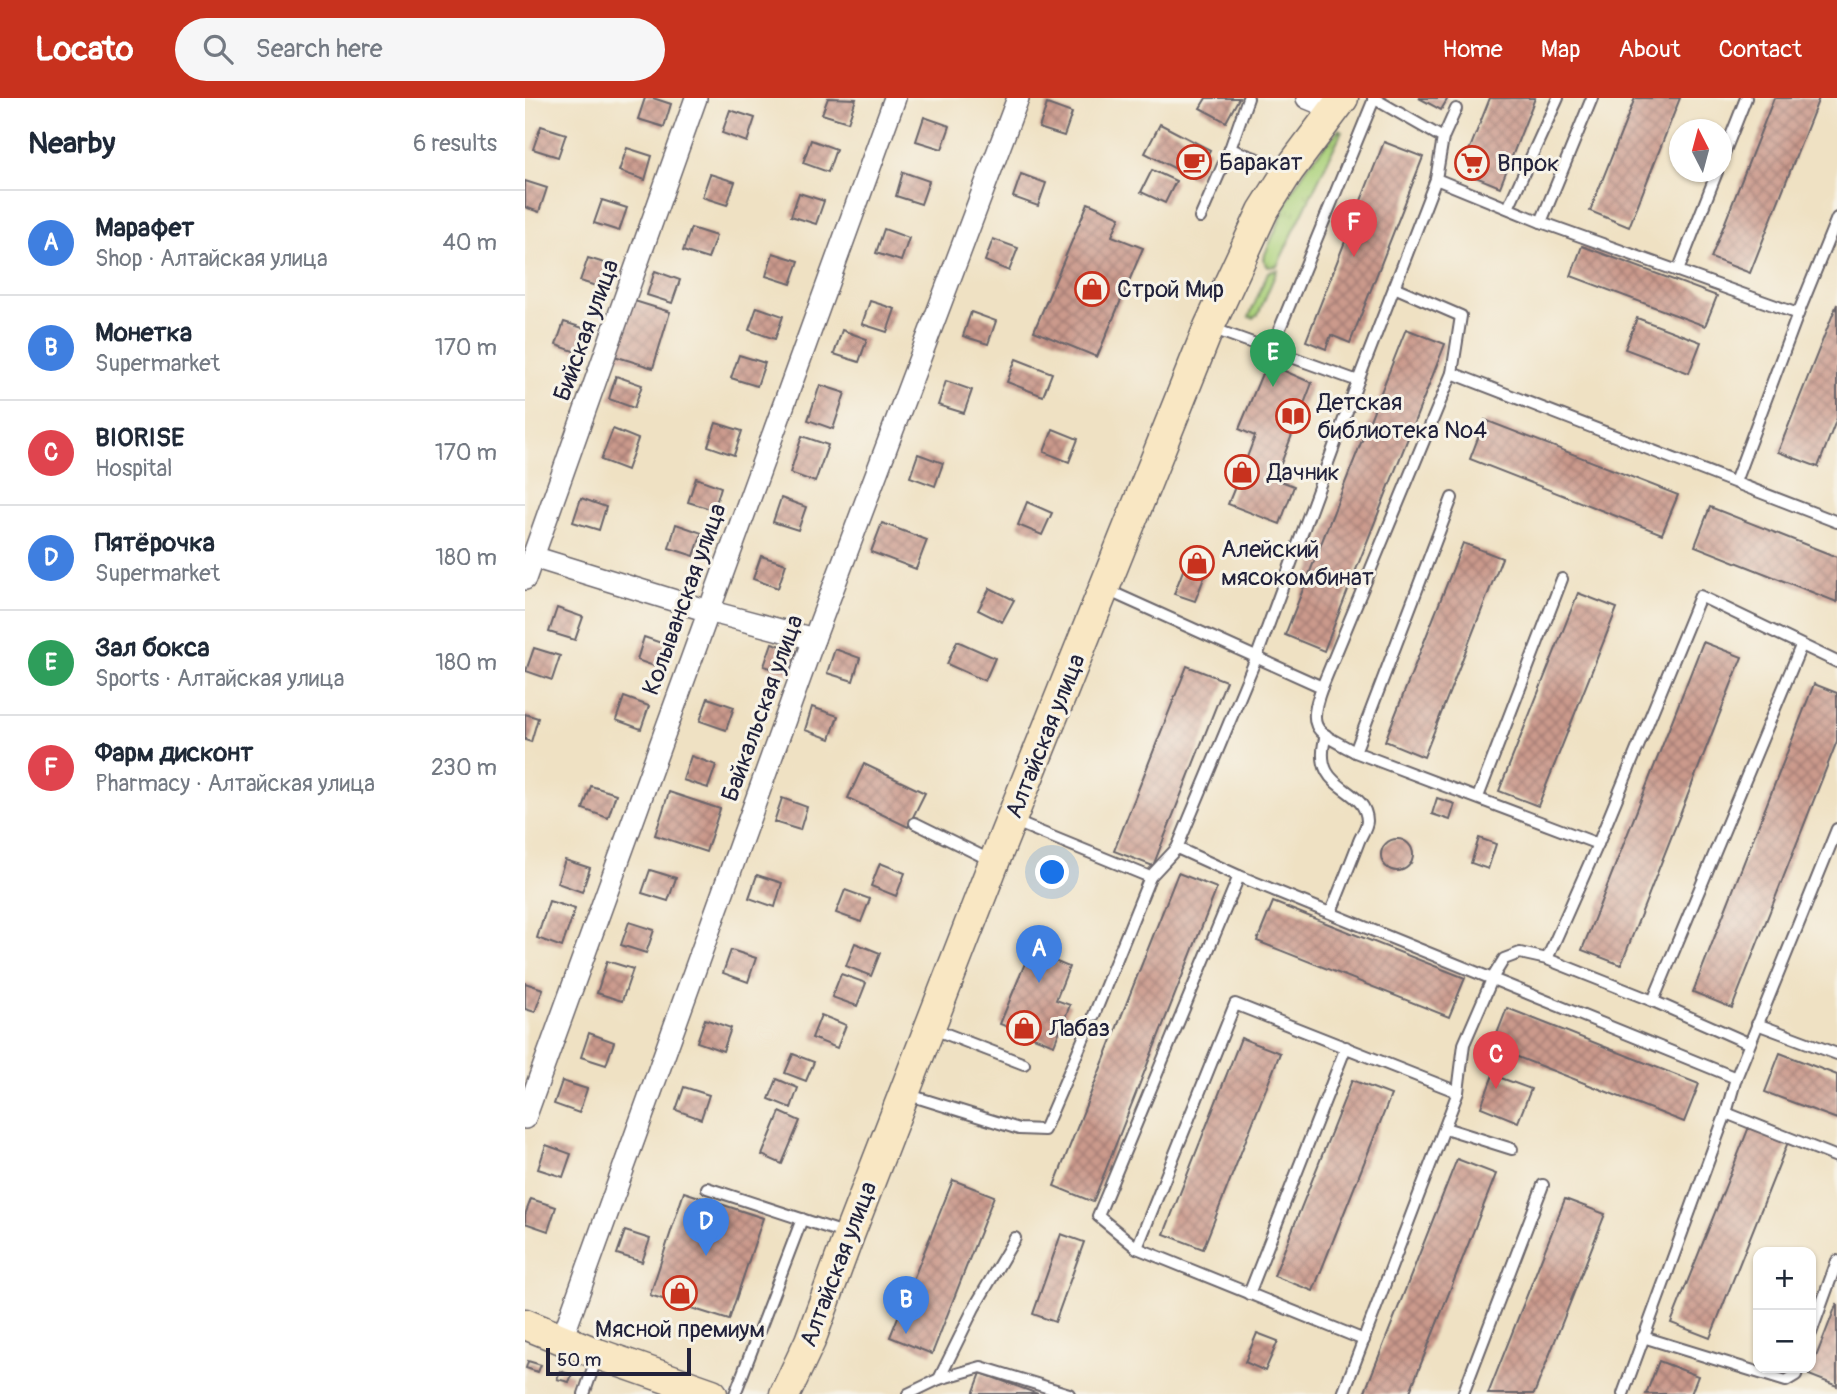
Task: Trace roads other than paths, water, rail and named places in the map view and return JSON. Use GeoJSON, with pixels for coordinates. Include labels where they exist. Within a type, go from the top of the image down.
{"type":"FeatureCollection","features":[{"type":"Feature","properties":{"kind":"main road","name":"Алтайская улица"},"geometry":{"type":"LineString","coordinates":[[785,1394],[810,1340],[994,863],[1209,327],[1263,211],[1328,102]]}},
{"type":"Feature","properties":{"kind":"main road"},"geometry":{"type":"LineString","coordinates":[[525,1324],[597,1354],[712,1394]]}},
{"type":"Feature","properties":{"kind":"street","name":"Бийская улица"},"geometry":{"type":"LineString","coordinates":[[525,579],[529,556],[696,98]]}},
{"type":"Feature","properties":{"kind":"street","name":"Колыванская улица"},"geometry":{"type":"LineString","coordinates":[[525,1118],[895,98]]}},
{"type":"Feature","properties":{"kind":"street","name":"Байкальская улица"},"geometry":{"type":"LineString","coordinates":[[562,1339],[814,639],[1018,98]]}},
{"type":"Feature","properties":{"kind":"street"},"geometry":{"type":"LineString","coordinates":[[529,556],[708,611],[814,639]]}},
{"type":"Feature","properties":{"kind":"lane"},"geometry":{"type":"LineString","coordinates":[[1200,218],[1230,149],[1248,98]]}},
{"type":"Feature","properties":{"kind":"lane"},"geometry":{"type":"LineString","coordinates":[[1271,350],[1374,98],[1443,138]]}},
{"type":"Feature","properties":{"kind":"lane"},"geometry":{"type":"LineString","coordinates":[[1508,208],[1558,98]]}},
{"type":"Feature","properties":{"kind":"lane"},"geometry":{"type":"LineString","coordinates":[[1541,222],[1592,98]]}},
{"type":"Feature","properties":{"kind":"lane"},"geometry":{"type":"LineString","coordinates":[[1732,133],[1746,98]]}},
{"type":"Feature","properties":{"kind":"lane"},"geometry":{"type":"LineString","coordinates":[[1094,1015],[1150,877],[1177,848],[1257,656],[1357,381],[1436,179],[1443,138],[1456,109]]}},
{"type":"Feature","properties":{"kind":"lane"},"geometry":{"type":"LineString","coordinates":[[1230,149],[1289,170]]}},
{"type":"Feature","properties":{"kind":"lane"},"geometry":{"type":"LineString","coordinates":[[1436,179],[1541,222],[1798,314]]}},
{"type":"Feature","properties":{"kind":"lane"},"geometry":{"type":"LineString","coordinates":[[1678,271],[1713,182]]}},
{"type":"Feature","properties":{"kind":"lane"},"geometry":{"type":"LineString","coordinates":[[1735,482],[1837,218]]}},
{"type":"Feature","properties":{"kind":"lane"},"geometry":{"type":"LineString","coordinates":[[1394,287],[1461,316],[1452,373],[1322,687],[1314,708],[1314,720],[1326,736],[1355,752],[1598,844]]}},
{"type":"Feature","properties":{"kind":"lane"},"geometry":{"type":"LineString","coordinates":[[1209,327],[1357,381]]}},
{"type":"Feature","properties":{"kind":"lane"},"geometry":{"type":"LineString","coordinates":[[1452,373],[1837,522]]}},
{"type":"Feature","properties":{"kind":"lane"},"geometry":{"type":"LineString","coordinates":[[1355,752],[1452,498]]}},
{"type":"Feature","properties":{"kind":"lane"},"geometry":{"type":"LineString","coordinates":[[1478,797],[1562,579]]}},
{"type":"Feature","properties":{"kind":"lane"},"geometry":{"type":"LineString","coordinates":[[1105,589],[1322,687]]}},
{"type":"Feature","properties":{"kind":"lane"},"geometry":{"type":"LineString","coordinates":[[1546,959],[1598,844],[1700,596],[1837,662]]}},
{"type":"Feature","properties":{"kind":"lane"},"geometry":{"type":"LineString","coordinates":[[1653,1001],[1801,646]]}},
{"type":"Feature","properties":{"kind":"lane"},"geometry":{"type":"LineString","coordinates":[[1326,736],[1321,751],[1322,765],[1333,779],[1361,804],[1367,822],[1331,912]]}},
{"type":"Feature","properties":{"kind":"lane"},"geometry":{"type":"LineString","coordinates":[[1011,820],[1150,877]]}},
{"type":"Feature","properties":{"kind":"lane"},"geometry":{"type":"LineString","coordinates":[[915,823],[994,863]]}},
{"type":"Feature","properties":{"kind":"lane"},"geometry":{"type":"LineString","coordinates":[[1623,1394],[1726,1113],[1748,1043],[1837,829]]}},
{"type":"Feature","properties":{"kind":"lane"},"geometry":{"type":"LineString","coordinates":[[1177,848],[1239,876],[1493,977],[1735,1078]]}},
{"type":"Feature","properties":{"kind":"lane"},"geometry":{"type":"LineString","coordinates":[[1239,876],[1098,1216],[1137,1248],[1364,1340]]}},
{"type":"Feature","properties":{"kind":"lane"},"geometry":{"type":"LineString","coordinates":[[1343,1394],[1458,1092],[1464,1044],[1493,977],[1504,959],[1520,953],[1546,959],[1653,1001],[1748,1043]]}},
{"type":"Feature","properties":{"kind":"lane"},"geometry":{"type":"LineString","coordinates":[[1137,1248],[1235,1004],[1458,1092]]}},
{"type":"Feature","properties":{"kind":"lane"},"geometry":{"type":"LineString","coordinates":[[1757,1024],[1837,1055]]}},
{"type":"Feature","properties":{"kind":"lane"},"geometry":{"type":"LineString","coordinates":[[931,1028],[1024,1064]]}},
{"type":"Feature","properties":{"kind":"lane"},"geometry":{"type":"LineString","coordinates":[[905,1094],[1020,1129],[1044,1130],[1085,1035]]}},
{"type":"Feature","properties":{"kind":"lane"},"geometry":{"type":"LineString","coordinates":[[1249,1294],[1346,1048]]}},
{"type":"Feature","properties":{"kind":"lane"},"geometry":{"type":"LineString","coordinates":[[1726,1113],[1837,1157]]}},
{"type":"Feature","properties":{"kind":"lane"},"geometry":{"type":"LineString","coordinates":[[1445,1128],[1513,1149]]}},
{"type":"Feature","properties":{"kind":"lane"},"geometry":{"type":"LineString","coordinates":[[1463,1394],[1542,1185]]}},
{"type":"Feature","properties":{"kind":"lane"},"geometry":{"type":"LineString","coordinates":[[707,1188],[849,1235]]}},
{"type":"Feature","properties":{"kind":"lane"},"geometry":{"type":"LineString","coordinates":[[736,1394],[802,1219]]}},
{"type":"Feature","properties":{"kind":"lane"},"geometry":{"type":"LineString","coordinates":[[939,1379],[974,1308],[1016,1238]]}},
{"type":"Feature","properties":{"kind":"lane"},"geometry":{"type":"LineString","coordinates":[[1816,1319],[1837,1261]]}},
{"type":"Feature","properties":{"kind":"lane"},"geometry":{"type":"LineString","coordinates":[[1643,1337],[1753,1371]]}},
{"type":"Feature","properties":{"kind":"lane"},"geometry":{"type":"LineString","coordinates":[[584,1394],[597,1354]]}},
{"type":"Feature","properties":{"kind":"lane"},"geometry":{"type":"LineString","coordinates":[[908,1394],[939,1379],[981,1367],[1069,1394]]}},
{"type":"Feature","properties":{"kind":"lane"},"geometry":{"type":"LineString","coordinates":[[1760,1373],[1786,1381],[1797,1373]]}},
{"type":"Feature","properties":{"kind":"place","name":"Баракат"},"geometry":{"type":"Point","coordinates":[1194,162]}},
{"type":"Feature","properties":{"kind":"place","name":"Впрок"},"geometry":{"type":"Point","coordinates":[1472,163]}},
{"type":"Feature","properties":{"kind":"place","name":"Фарм дисконт"},"geometry":{"type":"Point","coordinates":[1354,257]}},
{"type":"Feature","properties":{"kind":"place","name":"Строй Мир"},"geometry":{"type":"Point","coordinates":[1092,289]}},
{"type":"Feature","properties":{"kind":"place","name":"Зал бокса"},"geometry":{"type":"Point","coordinates":[1273,387]}},
{"type":"Feature","properties":{"kind":"place","name":"Детская библиотека №4"},"geometry":{"type":"Point","coordinates":[1293,416]}},
{"type":"Feature","properties":{"kind":"place","name":"Дачник"},"geometry":{"type":"Point","coordinates":[1242,472]}},
{"type":"Feature","properties":{"kind":"place","name":"Алейский мясокомбинат"},"geometry":{"type":"Point","coordinates":[1197,563]}},
{"type":"Feature","properties":{"kind":"place","name":"Марафет"},"geometry":{"type":"Point","coordinates":[1039,983]}},
{"type":"Feature","properties":{"kind":"place","name":"Лабаз"},"geometry":{"type":"Point","coordinates":[1024,1028]}},
{"type":"Feature","properties":{"kind":"place","name":"BIORISE"},"geometry":{"type":"Point","coordinates":[1496,1089]}},
{"type":"Feature","properties":{"kind":"place","name":"Пятёрочка"},"geometry":{"type":"Point","coordinates":[706,1256]}},
{"type":"Feature","properties":{"kind":"place","name":"Мясной премиум"},"geometry":{"type":"Point","coordinates":[680,1293]}},
{"type":"Feature","properties":{"kind":"place","name":"Монетка"},"geometry":{"type":"Point","coordinates":[906,1334]}}]}
